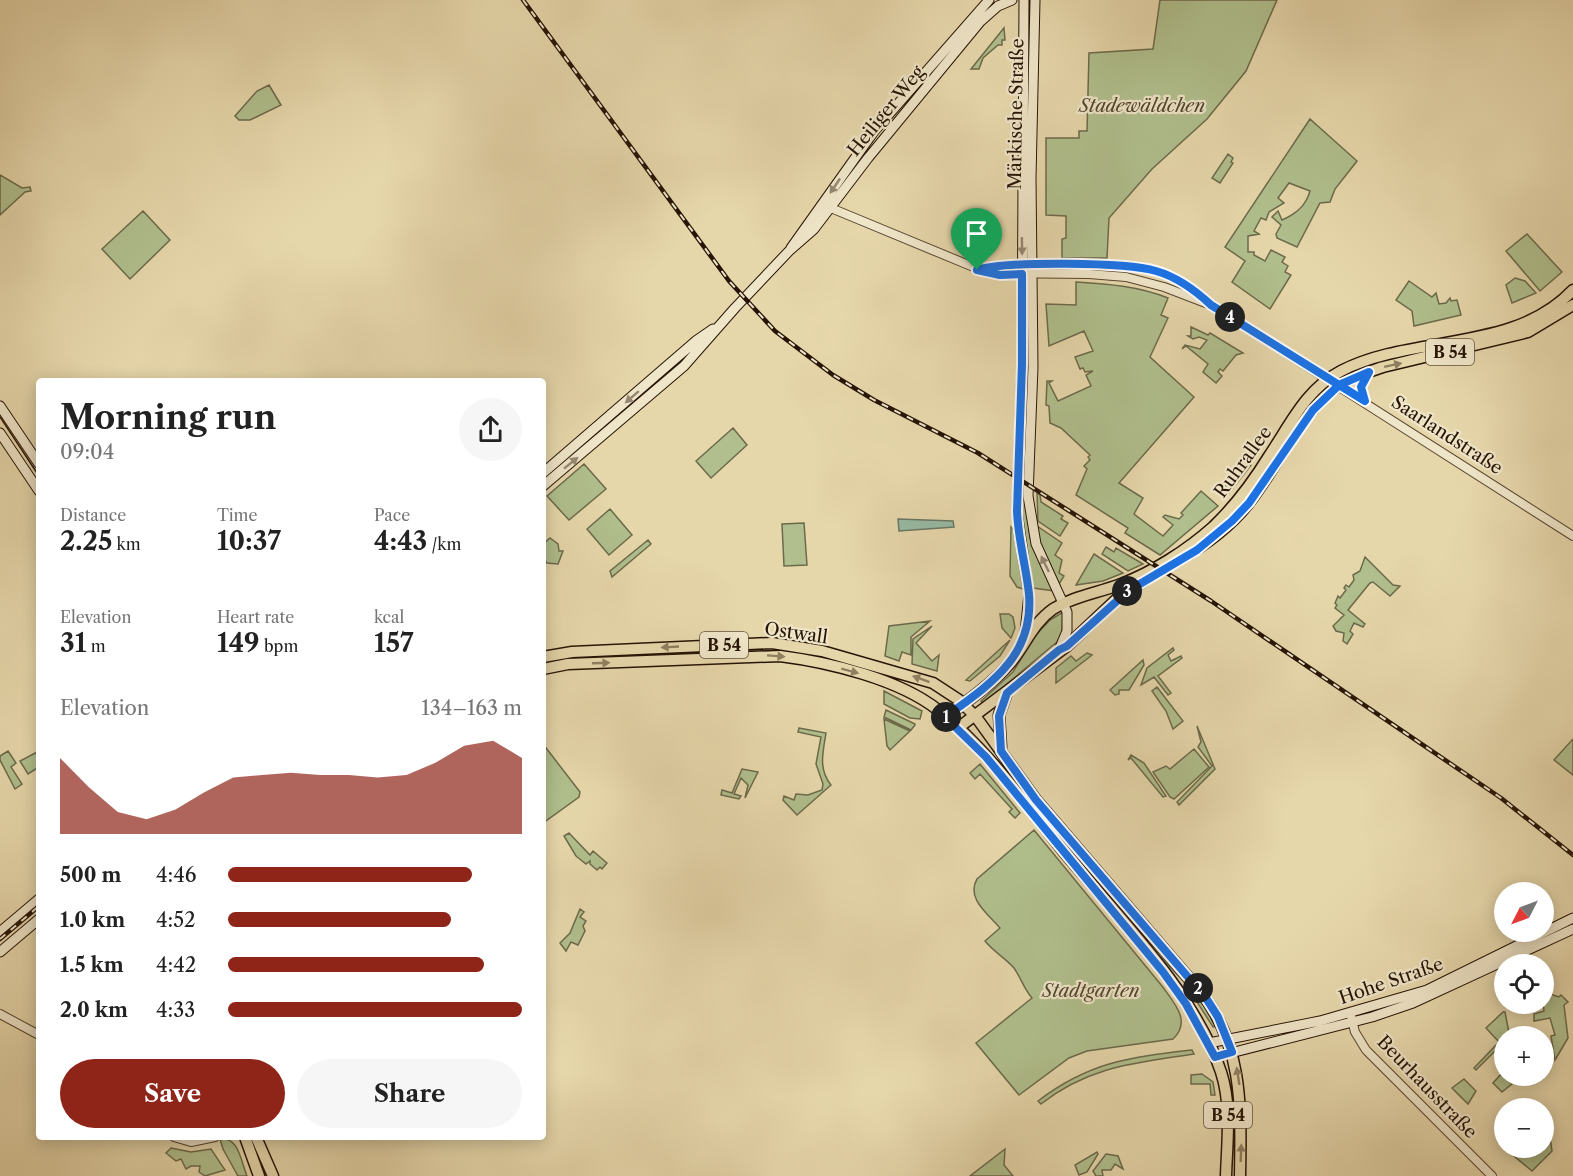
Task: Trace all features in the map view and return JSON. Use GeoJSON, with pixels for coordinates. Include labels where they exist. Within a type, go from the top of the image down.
{"type":"FeatureCollection","features":[{"type":"Feature","properties":{"kind":"main road","name":"Heiliger Weg"},"geometry":{"type":"LineString","coordinates":[[827,207],[875,130],[989,0]]}},
{"type":"Feature","properties":{"kind":"main road","name":"Heiliger Weg"},"geometry":{"type":"LineString","coordinates":[[546,483],[684,366],[718,326],[790,250],[801,242],[827,207],[972,32],[998,6],[1012,0]]}},
{"type":"Feature","properties":{"kind":"main road","name":"Märkische Straße"},"geometry":{"type":"LineString","coordinates":[[1024,0],[1022,364],[1017,511],[1017,532],[1029,594],[1024,642]]}},
{"type":"Feature","properties":{"kind":"main road","name":"Märkische Straße"},"geometry":{"type":"LineString","coordinates":[[1035,0],[1031,137],[1033,367],[1028,512],[1036,544],[1064,603],[1067,631],[1059,650]]}},
{"type":"Feature","properties":{"kind":"main road","name":"Ruhrallee"},"geometry":{"type":"LineString","coordinates":[[963,704],[1008,666],[1044,617],[1064,603],[1143,574],[1176,554],[1212,527],[1245,492],[1303,404],[1328,378],[1367,361],[1488,334],[1529,321],[1552,309],[1573,290]]}},
{"type":"Feature","properties":{"kind":"main road","name":"Ruhrallee"},"geometry":{"type":"LineString","coordinates":[[976,717],[1067,646],[1128,591],[1197,550],[1232,521],[1249,503],[1313,410],[1339,385],[1369,372],[1528,332],[1573,305]]}},
{"type":"Feature","properties":{"kind":"main road","name":"Heiliger Weg"},"geometry":{"type":"LineString","coordinates":[[546,470],[696,340],[718,326]]}},
{"type":"Feature","properties":{"kind":"main road"},"geometry":{"type":"LineString","coordinates":[[0,406],[36,460]]}},
{"type":"Feature","properties":{"kind":"main road"},"geometry":{"type":"LineString","coordinates":[[0,433],[36,487]]}},
{"type":"Feature","properties":{"kind":"main road","name":"Ostwall"},"geometry":{"type":"LineString","coordinates":[[546,656],[572,652],[683,646],[751,644],[797,646],[920,678],[942,688],[963,704]]}},
{"type":"Feature","properties":{"kind":"main road","name":"Ostwall"},"geometry":{"type":"LineString","coordinates":[[546,668],[568,664],[780,656],[815,662],[884,682],[925,701],[945,717]]}},
{"type":"Feature","properties":{"kind":"main road"},"geometry":{"type":"LineString","coordinates":[[1001,751],[999,716],[1007,693]]}},
{"type":"Feature","properties":{"kind":"main road","name":"B 54"},"geometry":{"type":"LineString","coordinates":[[1226,1176],[1227,1101],[1209,1043],[1186,1004],[1163,972],[986,757],[945,717],[963,704],[976,717],[1036,800],[1206,998],[1228,1040],[1239,1081],[1240,1176]]}},
{"type":"Feature","properties":{"kind":"main road","name":"B 54"},"geometry":{"type":"LineString","coordinates":[[958,728],[976,717]]}},
{"type":"Feature","properties":{"kind":"main road"},"geometry":{"type":"LineString","coordinates":[[0,932],[36,902]]}},
{"type":"Feature","properties":{"kind":"main road","name":"Hohe Straße"},"geometry":{"type":"LineString","coordinates":[[1215,1057],[1351,1018],[1427,990],[1515,950],[1573,918]]}},
{"type":"Feature","properties":{"kind":"main road"},"geometry":{"type":"LineString","coordinates":[[0,952],[36,922]]}},
{"type":"Feature","properties":{"kind":"main road","name":"Hohe Straße"},"geometry":{"type":"LineString","coordinates":[[1515,950],[1573,929]]}},
{"type":"Feature","properties":{"kind":"main road","name":"Hohe Straße"},"geometry":{"type":"LineString","coordinates":[[1209,1043],[1351,1018]]}},
{"type":"Feature","properties":{"kind":"main road"},"geometry":{"type":"LineString","coordinates":[[246,1140],[259,1176]]}},
{"type":"Feature","properties":{"kind":"main road"},"geometry":{"type":"LineString","coordinates":[[257,1140],[273,1176]]}},
{"type":"Feature","properties":{"kind":"street"},"geometry":{"type":"LineString","coordinates":[[827,207],[977,270],[1032,270]]}},
{"type":"Feature","properties":{"kind":"street","name":"Saarlandstraße"},"geometry":{"type":"LineString","coordinates":[[1032,270],[1123,266],[1168,276],[1573,536]]}},
{"type":"Feature","properties":{"kind":"street","name":"Saarlandstraße"},"geometry":{"type":"LineString","coordinates":[[1032,270],[1119,276],[1154,284],[1211,305]]}},
{"type":"Feature","properties":{"kind":"street"},"geometry":{"type":"LineString","coordinates":[[1154,284],[1157,272]]}},
{"type":"Feature","properties":{"kind":"street"},"geometry":{"type":"LineString","coordinates":[[1154,284],[1168,276]]}},
{"type":"Feature","properties":{"kind":"street"},"geometry":{"type":"LineString","coordinates":[[1365,401],[1361,387],[1369,372]]}},
{"type":"Feature","properties":{"kind":"street"},"geometry":{"type":"LineString","coordinates":[[0,1014],[36,1033]]}},
{"type":"Feature","properties":{"kind":"street","name":"Beurhausstraße"},"geometry":{"type":"LineString","coordinates":[[1351,1018],[1366,1050],[1492,1176]]}},
{"type":"Feature","properties":{"kind":"street"},"geometry":{"type":"LineString","coordinates":[[184,1140],[191,1142],[201,1140]]}},
{"type":"Feature","properties":{"kind":"green space","name":"Stadewäldchen"},"geometry":{"type":"Polygon","coordinates":[[[1160,0],[1277,0],[1246,71],[1207,119],[1152,169],[1109,218],[1107,258],[1062,258],[1062,239],[1066,238],[1066,216],[1046,215],[1046,138],[1079,138],[1079,131],[1087,131],[1089,53],[1153,49],[1160,0]]]}},
{"type":"Feature","properties":{"kind":"green space"},"geometry":{"type":"Polygon","coordinates":[[[1004,28],[1005,40],[1002,40],[1002,45],[998,45],[983,58],[979,69],[971,69],[1004,28]]]}},
{"type":"Feature","properties":{"kind":"green space"},"geometry":{"type":"Polygon","coordinates":[[[269,85],[281,105],[250,120],[239,120],[235,116],[257,91],[269,85]]]}},
{"type":"Feature","properties":{"kind":"green space"},"geometry":{"type":"Polygon","coordinates":[[[1310,119],[1357,161],[1335,189],[1330,202],[1320,203],[1297,247],[1277,238],[1276,234],[1281,225],[1272,217],[1278,211],[1282,220],[1287,218],[1300,209],[1306,201],[1310,191],[1289,183],[1278,198],[1284,203],[1269,212],[1266,220],[1261,218],[1254,231],[1259,234],[1248,236],[1248,252],[1254,252],[1254,255],[1265,261],[1271,250],[1285,257],[1282,262],[1288,266],[1285,272],[1291,275],[1270,309],[1232,282],[1245,261],[1225,247],[1310,119]]]}},
{"type":"Feature","properties":{"kind":"green space"},"geometry":{"type":"Polygon","coordinates":[[[1228,154],[1233,158],[1231,162],[1233,163],[1220,183],[1212,178],[1228,154]]]}},
{"type":"Feature","properties":{"kind":"green space"},"geometry":{"type":"Polygon","coordinates":[[[0,175],[22,188],[30,187],[31,191],[25,192],[0,215],[0,175]]]}},
{"type":"Feature","properties":{"kind":"green space"},"geometry":{"type":"Polygon","coordinates":[[[143,211],[170,240],[130,279],[102,249],[143,211]]]}},
{"type":"Feature","properties":{"kind":"green space"},"geometry":{"type":"Polygon","coordinates":[[[1527,234],[1562,272],[1540,291],[1506,251],[1527,234]]]}},
{"type":"Feature","properties":{"kind":"green space"},"geometry":{"type":"Polygon","coordinates":[[[1515,278],[1525,281],[1536,293],[1512,303],[1506,285],[1515,278]]]}},
{"type":"Feature","properties":{"kind":"green space"},"geometry":{"type":"Polygon","coordinates":[[[1409,281],[1432,297],[1436,293],[1439,304],[1446,303],[1450,298],[1451,301],[1457,300],[1461,315],[1414,326],[1412,311],[1396,300],[1409,281]]]}},
{"type":"Feature","properties":{"kind":"green space"},"geometry":{"type":"Polygon","coordinates":[[[1076,282],[1134,288],[1168,298],[1161,315],[1168,318],[1150,357],[1194,397],[1119,483],[1143,498],[1134,514],[1163,536],[1173,525],[1163,517],[1165,515],[1179,519],[1183,515],[1181,513],[1201,491],[1218,506],[1160,555],[1125,533],[1128,528],[1076,495],[1087,469],[1084,466],[1090,460],[1088,457],[1090,455],[1061,428],[1050,423],[1049,406],[1046,405],[1047,381],[1052,381],[1049,383],[1058,401],[1091,386],[1086,375],[1093,371],[1085,372],[1083,368],[1080,369],[1075,357],[1093,351],[1084,331],[1049,346],[1046,304],[1076,305],[1076,282]]]}},
{"type":"Feature","properties":{"kind":"green space"},"geometry":{"type":"Polygon","coordinates":[[[1191,327],[1208,335],[1210,333],[1243,353],[1236,355],[1223,371],[1220,369],[1218,372],[1222,376],[1216,383],[1203,372],[1208,364],[1186,346],[1182,349],[1185,345],[1200,349],[1207,340],[1199,337],[1193,339],[1188,336],[1191,336],[1191,327]]]}},
{"type":"Feature","properties":{"kind":"green space"},"geometry":{"type":"Polygon","coordinates":[[[733,428],[747,445],[711,478],[696,461],[733,428]]]}},
{"type":"Feature","properties":{"kind":"green space"},"geometry":{"type":"Polygon","coordinates":[[[1250,460],[1251,465],[1227,496],[1221,491],[1250,460]]]}},
{"type":"Feature","properties":{"kind":"green space"},"geometry":{"type":"Polygon","coordinates":[[[584,464],[606,489],[569,520],[547,496],[584,464]]]}},
{"type":"Feature","properties":{"kind":"green space"},"geometry":{"type":"Polygon","coordinates":[[[1020,483],[1024,485],[1030,538],[1055,591],[1033,588],[1023,535],[1020,483]]]}},
{"type":"Feature","properties":{"kind":"green space"},"geometry":{"type":"Polygon","coordinates":[[[1037,493],[1040,495],[1041,502],[1063,516],[1061,519],[1068,523],[1060,536],[1038,521],[1037,493]]]}},
{"type":"Feature","properties":{"kind":"green space"},"geometry":{"type":"Polygon","coordinates":[[[610,509],[632,535],[609,555],[587,529],[610,509]]]}},
{"type":"Feature","properties":{"kind":"green space"},"geometry":{"type":"Polygon","coordinates":[[[804,523],[807,565],[784,566],[782,524],[804,523]]]}},
{"type":"Feature","properties":{"kind":"green space"},"geometry":{"type":"Polygon","coordinates":[[[1037,526],[1062,543],[1055,555],[1062,560],[1059,573],[1064,576],[1059,584],[1040,546],[1037,526]]]}},
{"type":"Feature","properties":{"kind":"green space"},"geometry":{"type":"Polygon","coordinates":[[[1011,527],[1023,589],[1017,587],[1010,576],[1011,527]]]}},
{"type":"Feature","properties":{"kind":"green space"},"geometry":{"type":"Polygon","coordinates":[[[550,538],[558,544],[559,551],[563,551],[558,564],[546,562],[546,541],[550,538]]]}},
{"type":"Feature","properties":{"kind":"green space"},"geometry":{"type":"Polygon","coordinates":[[[648,540],[651,544],[612,577],[610,571],[648,540]]]}},
{"type":"Feature","properties":{"kind":"green space"},"geometry":{"type":"Polygon","coordinates":[[[1106,547],[1114,552],[1116,548],[1143,564],[1128,571],[1102,554],[1106,547]]]}},
{"type":"Feature","properties":{"kind":"green space"},"geometry":{"type":"Polygon","coordinates":[[[1094,554],[1123,573],[1103,581],[1076,585],[1094,554]]]}},
{"type":"Feature","properties":{"kind":"green space"},"geometry":{"type":"Polygon","coordinates":[[[1365,557],[1393,585],[1400,586],[1390,596],[1373,582],[1370,583],[1348,610],[1365,624],[1363,627],[1354,623],[1350,631],[1353,634],[1347,644],[1343,641],[1344,633],[1336,631],[1333,626],[1344,615],[1335,608],[1337,605],[1335,603],[1338,596],[1340,598],[1346,590],[1344,588],[1346,585],[1349,587],[1354,580],[1353,575],[1360,571],[1365,557]]]}},
{"type":"Feature","properties":{"kind":"green space"},"geometry":{"type":"Polygon","coordinates":[[[1063,612],[1062,633],[1057,642],[983,704],[981,701],[1013,672],[1035,636],[1050,620],[1063,612]]]}},
{"type":"Feature","properties":{"kind":"green space"},"geometry":{"type":"Polygon","coordinates":[[[1000,614],[1009,614],[1013,617],[1015,628],[1011,638],[1002,628],[1000,614]]]}},
{"type":"Feature","properties":{"kind":"green space"},"geometry":{"type":"Polygon","coordinates":[[[930,621],[911,637],[911,655],[902,652],[899,661],[885,656],[889,626],[930,621]]]}},
{"type":"Feature","properties":{"kind":"green space"},"geometry":{"type":"Polygon","coordinates":[[[932,626],[916,643],[932,661],[939,655],[937,671],[912,664],[913,639],[932,626]]]}},
{"type":"Feature","properties":{"kind":"green space"},"geometry":{"type":"Polygon","coordinates":[[[1010,640],[1000,656],[970,681],[966,680],[1010,640]]]}},
{"type":"Feature","properties":{"kind":"green space"},"geometry":{"type":"Polygon","coordinates":[[[1173,648],[1174,650],[1168,655],[1171,661],[1181,656],[1182,658],[1158,676],[1171,693],[1168,695],[1154,677],[1141,685],[1147,668],[1173,648]]]}},
{"type":"Feature","properties":{"kind":"green space"},"geometry":{"type":"Polygon","coordinates":[[[721,650],[721,652],[574,659],[546,664],[546,661],[562,658],[721,650]]]}},
{"type":"Feature","properties":{"kind":"green space"},"geometry":{"type":"Polygon","coordinates":[[[1087,653],[1092,655],[1056,683],[1056,668],[1071,656],[1076,661],[1087,653]]]}},
{"type":"Feature","properties":{"kind":"green space"},"geometry":{"type":"Polygon","coordinates":[[[1143,660],[1144,665],[1129,690],[1119,690],[1119,694],[1115,695],[1110,690],[1143,660]]]}},
{"type":"Feature","properties":{"kind":"green space"},"geometry":{"type":"Polygon","coordinates":[[[1157,687],[1183,721],[1173,729],[1166,711],[1152,691],[1157,687]]]}},
{"type":"Feature","properties":{"kind":"green space"},"geometry":{"type":"Polygon","coordinates":[[[884,691],[922,711],[920,719],[910,718],[884,704],[884,691]]]}},
{"type":"Feature","properties":{"kind":"green space"},"geometry":{"type":"Polygon","coordinates":[[[886,710],[915,725],[911,730],[884,717],[886,710]]]}},
{"type":"Feature","properties":{"kind":"green space"},"geometry":{"type":"Polygon","coordinates":[[[884,719],[910,731],[890,750],[887,746],[884,719]]]}},
{"type":"Feature","properties":{"kind":"green space"},"geometry":{"type":"Polygon","coordinates":[[[1197,726],[1215,769],[1179,805],[1177,802],[1212,766],[1198,747],[1201,742],[1197,726]]]}},
{"type":"Feature","properties":{"kind":"green space"},"geometry":{"type":"Polygon","coordinates":[[[799,728],[826,733],[823,767],[831,785],[797,815],[783,800],[784,796],[794,800],[796,794],[808,795],[822,790],[823,784],[816,764],[821,737],[798,732],[799,728]]]}},
{"type":"Feature","properties":{"kind":"green space"},"geometry":{"type":"Polygon","coordinates":[[[1573,739],[1573,775],[1554,760],[1573,739]]]}},
{"type":"Feature","properties":{"kind":"green space"},"geometry":{"type":"Polygon","coordinates":[[[546,748],[580,792],[579,797],[546,821],[546,748]]]}},
{"type":"Feature","properties":{"kind":"green space"},"geometry":{"type":"Polygon","coordinates":[[[1194,749],[1209,767],[1174,799],[1170,797],[1153,772],[1166,766],[1170,769],[1194,749]]]}},
{"type":"Feature","properties":{"kind":"green space"},"geometry":{"type":"Polygon","coordinates":[[[8,751],[16,763],[11,767],[22,784],[15,789],[0,760],[0,756],[8,751]]]}},
{"type":"Feature","properties":{"kind":"green space"},"geometry":{"type":"Polygon","coordinates":[[[36,753],[36,769],[28,774],[20,761],[36,753]]]}},
{"type":"Feature","properties":{"kind":"green space"},"geometry":{"type":"Polygon","coordinates":[[[1131,755],[1144,763],[1166,796],[1163,797],[1131,758],[1128,760],[1131,755]]]}},
{"type":"Feature","properties":{"kind":"green space"},"geometry":{"type":"Polygon","coordinates":[[[980,764],[1020,813],[1015,818],[1009,812],[1012,809],[980,774],[975,779],[970,773],[980,764]]]}},
{"type":"Feature","properties":{"kind":"green space"},"geometry":{"type":"Polygon","coordinates":[[[742,769],[758,772],[745,798],[748,785],[741,778],[734,794],[741,796],[739,799],[721,795],[722,790],[732,793],[742,769]]]}},
{"type":"Feature","properties":{"kind":"green space"},"geometry":{"type":"Polygon","coordinates":[[[1050,822],[1134,925],[1132,926],[1048,824],[1050,822]]]}},
{"type":"Feature","properties":{"kind":"green space","name":"Stadtgarten"},"geometry":{"type":"Polygon","coordinates":[[[1034,830],[1162,986],[1176,1005],[1181,1026],[1173,1039],[1087,1051],[1069,1058],[1019,1095],[976,1043],[1032,998],[1014,968],[985,941],[1000,928],[979,905],[974,886],[977,879],[1034,830]]]}},
{"type":"Feature","properties":{"kind":"green space"},"geometry":{"type":"Polygon","coordinates":[[[569,833],[590,855],[593,851],[607,863],[602,869],[600,867],[597,870],[590,864],[590,861],[586,864],[576,856],[564,836],[569,833]]]}},
{"type":"Feature","properties":{"kind":"green space"},"geometry":{"type":"Polygon","coordinates":[[[580,909],[584,912],[580,917],[586,921],[583,926],[585,931],[578,945],[571,942],[566,951],[560,943],[570,933],[580,909]]]}},
{"type":"Feature","properties":{"kind":"green space"},"geometry":{"type":"Polygon","coordinates":[[[1138,928],[1203,1003],[1218,1026],[1213,1027],[1185,983],[1135,930],[1138,928]]]}},
{"type":"Feature","properties":{"kind":"green space"},"geometry":{"type":"Polygon","coordinates":[[[1554,995],[1559,997],[1561,995],[1568,1002],[1564,1005],[1568,1038],[1555,1060],[1554,1026],[1550,1018],[1534,1021],[1534,1014],[1554,1014],[1554,995]]]}},
{"type":"Feature","properties":{"kind":"green space"},"geometry":{"type":"Polygon","coordinates":[[[1501,1014],[1505,1014],[1508,1026],[1494,1026],[1494,1037],[1486,1028],[1501,1014]]]}},
{"type":"Feature","properties":{"kind":"green space"},"geometry":{"type":"Polygon","coordinates":[[[1494,1047],[1494,1052],[1476,1070],[1474,1068],[1494,1047]]]}},
{"type":"Feature","properties":{"kind":"green space"},"geometry":{"type":"Polygon","coordinates":[[[1192,1050],[1194,1054],[1133,1064],[1095,1074],[1059,1091],[1041,1104],[1038,1101],[1075,1078],[1111,1064],[1149,1055],[1192,1050]]]}},
{"type":"Feature","properties":{"kind":"green space"},"geometry":{"type":"Polygon","coordinates":[[[1202,1074],[1213,1082],[1215,1095],[1211,1095],[1210,1084],[1191,1084],[1191,1075],[1202,1074]]]}},
{"type":"Feature","properties":{"kind":"green space"},"geometry":{"type":"Polygon","coordinates":[[[1464,1079],[1476,1091],[1468,1104],[1452,1088],[1464,1079]]]}},
{"type":"Feature","properties":{"kind":"green space"},"geometry":{"type":"Polygon","coordinates":[[[1496,1086],[1509,1086],[1502,1092],[1496,1086]]]}},
{"type":"Feature","properties":{"kind":"green space"},"geometry":{"type":"Polygon","coordinates":[[[220,1140],[228,1140],[235,1146],[247,1176],[238,1176],[220,1140]]]}},
{"type":"Feature","properties":{"kind":"green space"},"geometry":{"type":"Polygon","coordinates":[[[171,1148],[191,1152],[211,1149],[225,1170],[205,1176],[199,1172],[200,1166],[191,1166],[186,1169],[181,1159],[176,1161],[166,1153],[171,1148]]]}},
{"type":"Feature","properties":{"kind":"green space"},"geometry":{"type":"Polygon","coordinates":[[[1005,1149],[1004,1165],[1013,1176],[970,1176],[1005,1149]]]}},
{"type":"Feature","properties":{"kind":"green space"},"geometry":{"type":"Polygon","coordinates":[[[1097,1152],[1087,1172],[1079,1175],[1075,1165],[1097,1152]]]}},
{"type":"Feature","properties":{"kind":"green space"},"geometry":{"type":"Polygon","coordinates":[[[1106,1154],[1118,1156],[1123,1169],[1115,1164],[1111,1170],[1102,1170],[1103,1176],[1096,1176],[1093,1171],[1106,1154]]]}},
{"type":"Feature","properties":{"kind":"green space"},"geometry":{"type":"Polygon","coordinates":[[[1516,1158],[1545,1158],[1532,1171],[1516,1158]]]}},
{"type":"Feature","properties":{"kind":"shaded area"},"geometry":{"type":"Polygon","coordinates":[[[898,519],[953,521],[954,527],[899,531],[898,519]]]}},
{"type":"Feature","properties":{"kind":"tram line"},"geometry":{"type":"LineString","coordinates":[[0,417],[36,471]]}},
{"type":"Feature","properties":{"kind":"railway"},"geometry":{"type":"LineString","coordinates":[[523,0],[729,281],[775,331],[833,375],[874,400],[978,453],[1211,601],[1501,798],[1573,855]]}},
{"type":"Feature","properties":{"kind":"railway"},"geometry":{"type":"LineString","coordinates":[[0,939],[36,909]]}},
{"type":"Feature","properties":{"kind":"route"},"geometry":{"type":"LineString","coordinates":[[977,270],[1000,275],[1022,274],[1017,532],[1029,591],[1029,612],[1024,642],[1008,666],[971,699],[945,717],[967,735],[986,757],[1173,984],[1204,1033],[1215,1057],[1232,1052],[1218,1017],[1206,998],[1142,926],[1053,817],[1036,800],[1001,751],[998,725],[1000,711],[1007,693],[1067,646],[1118,598],[1209,542],[1222,531],[1249,503],[1313,410],[1339,385],[1365,401],[1361,387],[1369,372],[1339,385],[1211,305],[1193,290],[1157,272],[1123,266],[1090,265],[1011,266],[977,270]]}}]}
